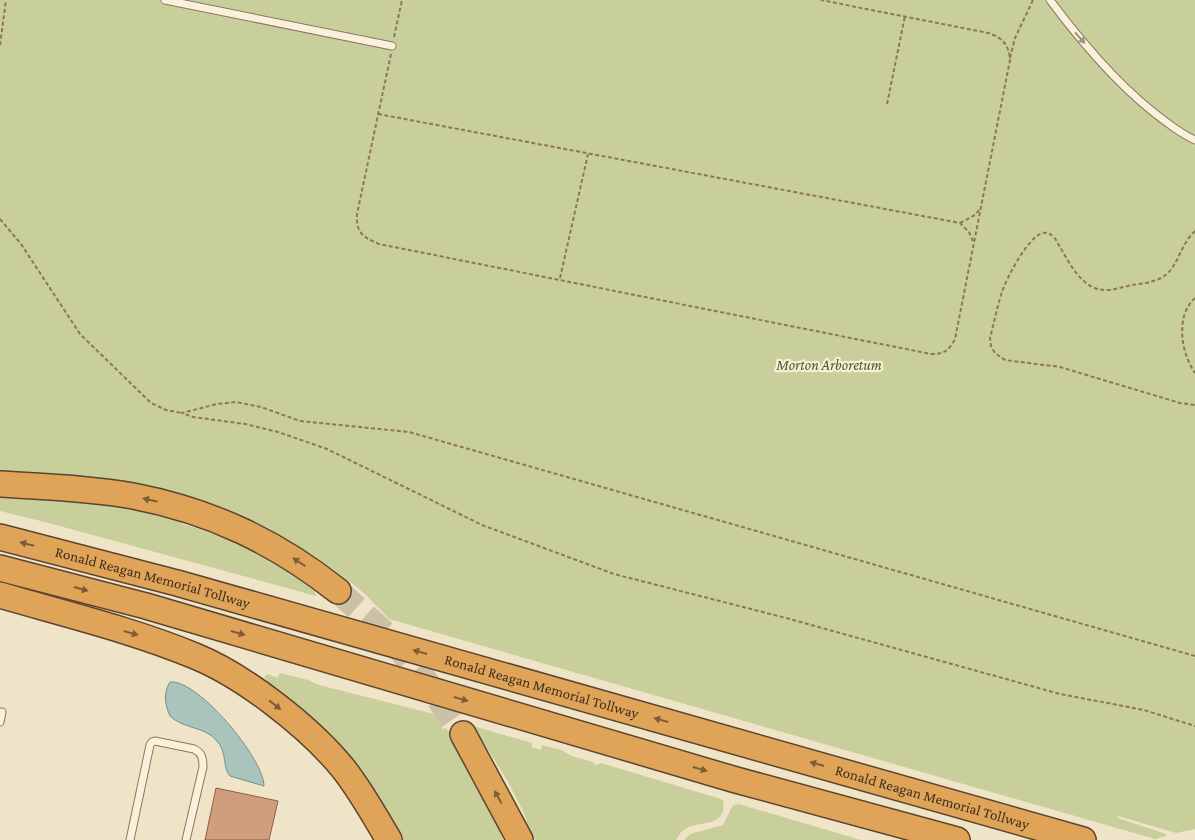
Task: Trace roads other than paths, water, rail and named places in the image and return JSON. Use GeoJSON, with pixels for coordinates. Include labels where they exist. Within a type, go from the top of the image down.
{"type":"FeatureCollection","features":[{"type":"Feature","properties":{"kind":"highway"},"geometry":{"type":"LineString","coordinates":[[0,484],[95,491],[132,496],[202,514],[235,526],[263,540],[308,568],[338,591]]}},
{"type":"Feature","properties":{"kind":"highway","name":"Ronald Reagan Memorial Tollway"},"geometry":{"type":"LineString","coordinates":[[0,537],[186,585],[1082,840]]}},
{"type":"Feature","properties":{"kind":"highway","name":"Ronald Reagan Memorial Tollway"},"geometry":{"type":"LineString","coordinates":[[0,568],[146,606],[736,780],[957,840]]}},
{"type":"Feature","properties":{"kind":"highway"},"geometry":{"type":"LineString","coordinates":[[0,595],[151,639],[197,656],[239,679],[301,726],[342,767],[369,805],[388,840]]}},
{"type":"Feature","properties":{"kind":"highway"},"geometry":{"type":"LineString","coordinates":[[463,734],[520,840]]}},
{"type":"Feature","properties":{"kind":"lane"},"geometry":{"type":"LineString","coordinates":[[165,0],[392,46]]}},
{"type":"Feature","properties":{"kind":"lane"},"geometry":{"type":"LineString","coordinates":[[1050,0],[1069,26],[1133,93],[1160,117],[1195,140]]}},
{"type":"Feature","properties":{"kind":"lane"},"geometry":{"type":"LineString","coordinates":[[0,712],[2,712],[0,722]]}},
{"type":"Feature","properties":{"kind":"lane"},"geometry":{"type":"LineString","coordinates":[[130,840],[150,745],[155,741],[194,750],[202,756],[203,767],[186,840]]}},
{"type":"Feature","properties":{"kind":"water"},"geometry":{"type":"Polygon","coordinates":[[[170,682],[182,684],[197,693],[228,723],[242,740],[253,758],[261,774],[264,786],[230,776],[226,769],[220,745],[211,735],[181,723],[170,716],[167,708],[166,690],[170,682]]]}},
{"type":"Feature","properties":{"kind":"tunnel"},"geometry":{"type":"LineString","coordinates":[[338,591],[388,636],[423,677],[463,734]]}},
{"type":"Feature","properties":{"kind":"park label","name":"Morton Arboretum"},"geometry":{"type":"Point","coordinates":[829,365]}}]}
